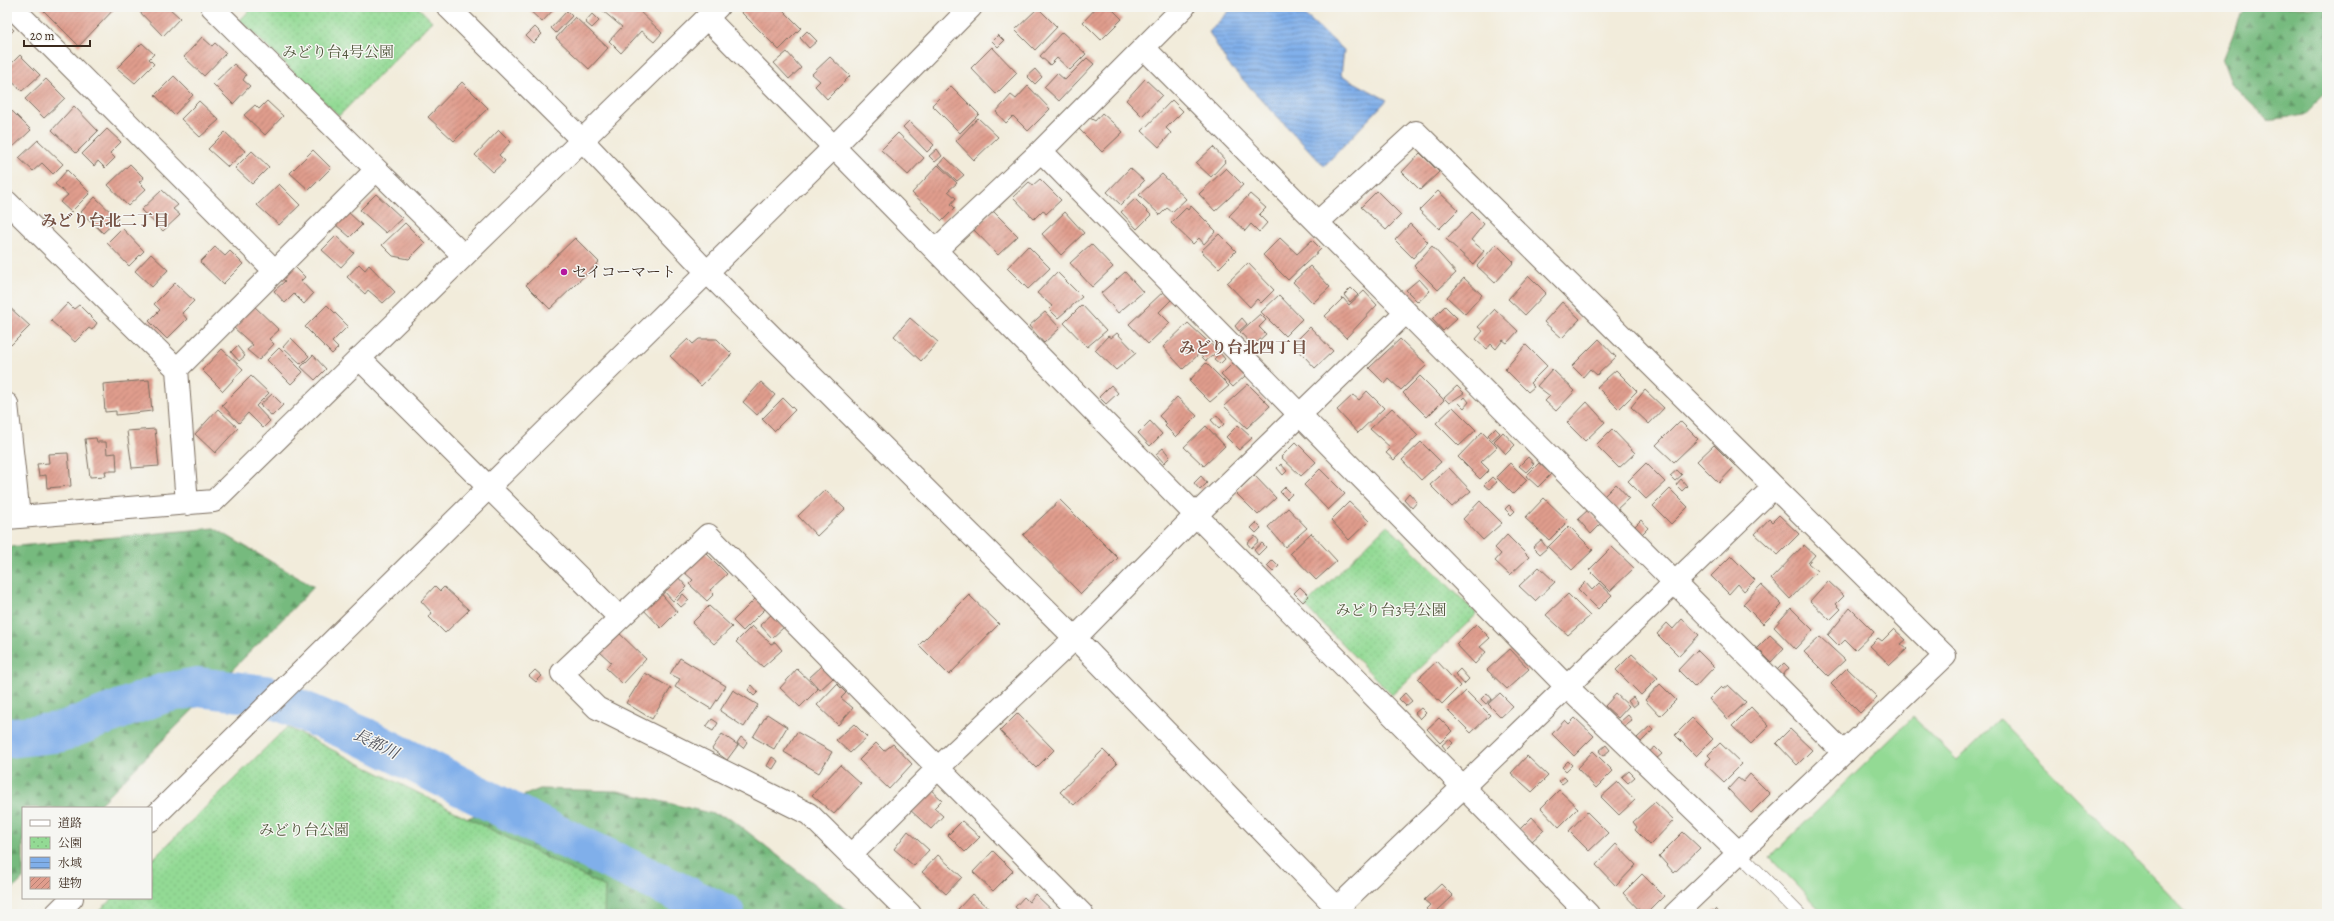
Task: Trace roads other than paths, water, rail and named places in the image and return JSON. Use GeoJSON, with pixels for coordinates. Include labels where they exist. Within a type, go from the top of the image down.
{"type":"FeatureCollection","features":[{"type":"Feature","properties":{"kind":"street"},"geometry":{"type":"LineString","coordinates":[[12,7],[275,271]]}},
{"type":"Feature","properties":{"kind":"street"},"geometry":{"type":"LineString","coordinates":[[448,7],[582,140],[706,272],[1075,638],[1337,912],[1463,786],[1774,487]]}},
{"type":"Feature","properties":{"kind":"street"},"geometry":{"type":"LineString","coordinates":[[152,819],[834,146],[971,7]]}},
{"type":"Feature","properties":{"kind":"street"},"geometry":{"type":"LineString","coordinates":[[936,250],[1041,151],[1184,7]]}},
{"type":"Feature","properties":{"kind":"street"},"geometry":{"type":"LineString","coordinates":[[223,11],[376,170],[464,256]]}},
{"type":"Feature","properties":{"kind":"street"},"geometry":{"type":"LineString","coordinates":[[7,404],[13,518],[214,501],[713,13],[834,146],[1588,914]]}},
{"type":"Feature","properties":{"kind":"street"},"geometry":{"type":"LineString","coordinates":[[1144,48],[1844,753]]}},
{"type":"Feature","properties":{"kind":"street"},"geometry":{"type":"LineString","coordinates":[[1318,222],[1416,132],[1945,656],[1738,852],[1675,914]]}},
{"type":"Feature","properties":{"kind":"street"},"geometry":{"type":"LineString","coordinates":[[1041,151],[1567,687],[1738,852]]}},
{"type":"Feature","properties":{"kind":"street"},"geometry":{"type":"LineString","coordinates":[[177,369],[376,170]]}},
{"type":"Feature","properties":{"kind":"street"},"geometry":{"type":"LineString","coordinates":[[7,202],[177,369],[187,504]]}},
{"type":"Feature","properties":{"kind":"street"},"geometry":{"type":"LineString","coordinates":[[850,856],[938,768],[1075,638],[1196,515],[1406,312]]}},
{"type":"Feature","properties":{"kind":"street"},"geometry":{"type":"LineString","coordinates":[[359,358],[620,618]]}},
{"type":"Feature","properties":{"kind":"street"},"geometry":{"type":"LineString","coordinates":[[910,914],[808,814],[597,708],[562,673],[708,535],[1082,914]]}},
{"type":"Feature","properties":{"kind":"street"},"geometry":{"type":"LineString","coordinates":[[56,914],[71,899]]}},
{"type":"Feature","properties":{"kind":"lane"},"geometry":{"type":"LineString","coordinates":[[1738,852],[1799,914]]}},
{"type":"Feature","properties":{"kind":"water"},"geometry":{"type":"Polygon","coordinates":[[[1233,7],[1296,7],[1344,50],[1341,75],[1387,100],[1324,166],[1228,64],[1209,32],[1233,7]]]}},
{"type":"Feature","properties":{"kind":"waterway","name":"長都川"},"geometry":{"type":"LineString","coordinates":[[7,738],[61,732],[164,693],[198,687],[265,695],[366,738],[541,827],[725,914]]}},
{"type":"Feature","properties":{"kind":"place","name":"セイコーマート"},"geometry":{"type":"Point","coordinates":[564,272]}},
{"type":"Feature","properties":{"kind":"district","name":"みどり台北二丁目"},"geometry":{"type":"Point","coordinates":[105,221]}},
{"type":"Feature","properties":{"kind":"district","name":"みどり台北四丁目"},"geometry":{"type":"Point","coordinates":[1243,348]}},
{"type":"Feature","properties":{"kind":"park label","name":"みどり台4号公園"},"geometry":{"type":"Point","coordinates":[338,52]}},
{"type":"Feature","properties":{"kind":"park label","name":"みどり台3号公園"},"geometry":{"type":"Point","coordinates":[1391,610]}},
{"type":"Feature","properties":{"kind":"park label","name":"みどり台公園"},"geometry":{"type":"Point","coordinates":[304,830]}}]}
